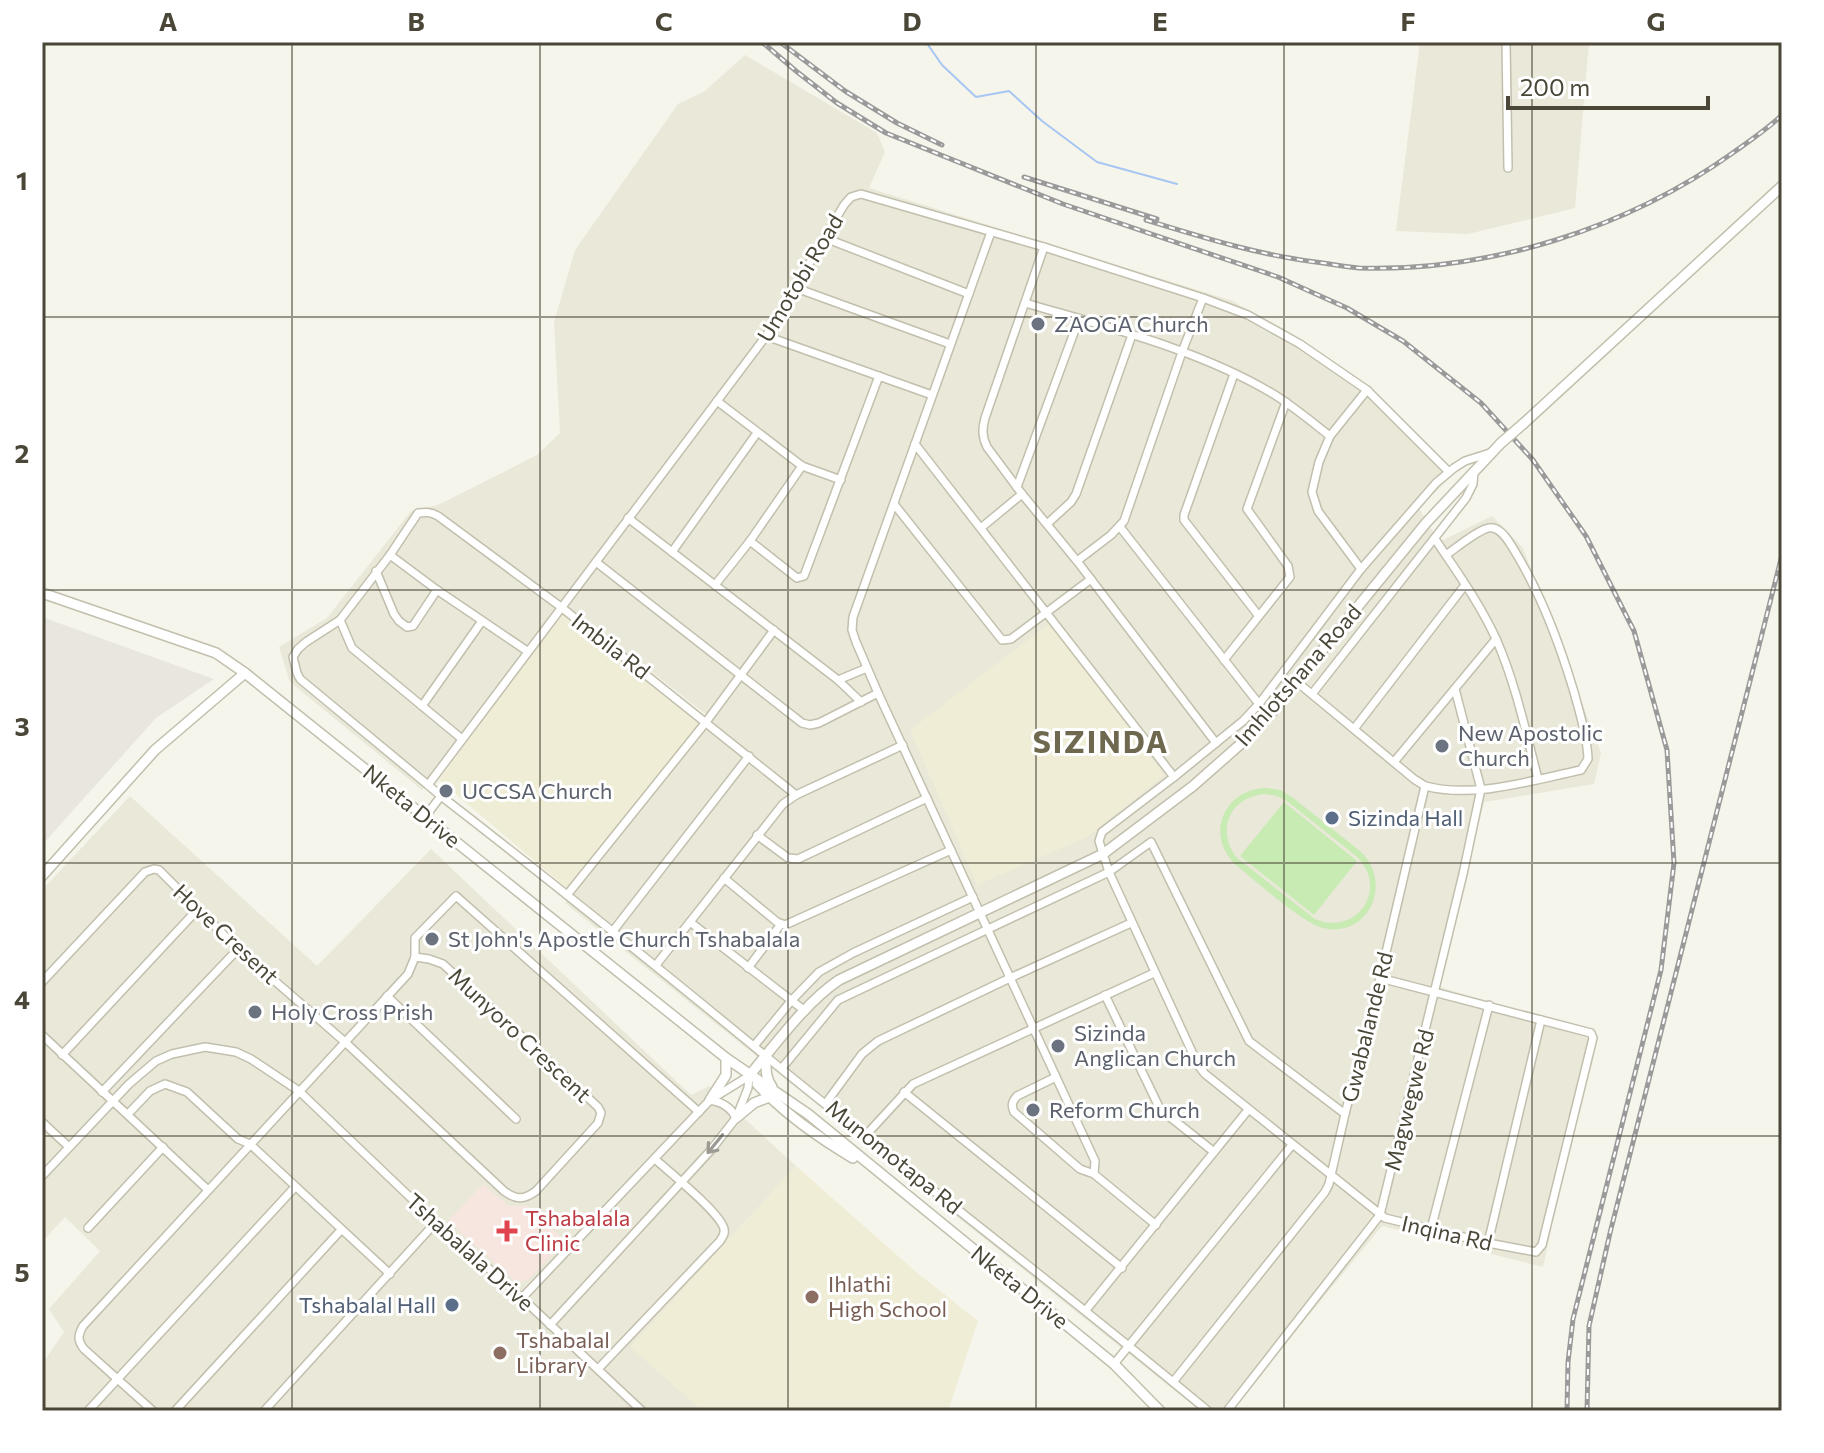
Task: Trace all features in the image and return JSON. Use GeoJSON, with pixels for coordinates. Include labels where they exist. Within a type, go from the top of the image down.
{"type":"FeatureCollection","features":[{"type":"Feature","properties":{"kind":"street"},"geometry":{"type":"LineString","coordinates":[[1506,42],[1508,168]]}},
{"type":"Feature","properties":{"kind":"street","name":"Imhlotshana Road"},"geometry":{"type":"LineString","coordinates":[[749,1076],[805,1011],[839,980],[1103,854],[1217,766],[1297,682],[1426,523],[1492,452],[1782,186]]}},
{"type":"Feature","properties":{"kind":"street","name":"Umotobi Road"},"geometry":{"type":"LineString","coordinates":[[428,785],[766,336],[847,200],[861,194],[1044,247],[1203,298],[1262,322],[1367,390],[1449,472]]}},
{"type":"Feature","properties":{"kind":"street"},"geometry":{"type":"LineString","coordinates":[[991,232],[853,617],[852,630],[878,693],[1095,1161],[1094,1174]]}},
{"type":"Feature","properties":{"kind":"street"},"geometry":{"type":"LineString","coordinates":[[825,238],[969,294]]}},
{"type":"Feature","properties":{"kind":"street"},"geometry":{"type":"LineString","coordinates":[[1044,247],[982,433],[987,447],[1216,743]]}},
{"type":"Feature","properties":{"kind":"street"},"geometry":{"type":"LineString","coordinates":[[796,288],[950,344]]}},
{"type":"Feature","properties":{"kind":"street"},"geometry":{"type":"LineString","coordinates":[[1077,561],[1124,521],[1203,298]]}},
{"type":"Feature","properties":{"kind":"street"},"geometry":{"type":"LineString","coordinates":[[1025,303],[1132,335],[1234,374],[1286,402],[1330,436]]}},
{"type":"Feature","properties":{"kind":"street"},"geometry":{"type":"LineString","coordinates":[[982,527],[1020,490],[1079,319]]}},
{"type":"Feature","properties":{"kind":"street"},"geometry":{"type":"LineString","coordinates":[[1047,524],[1076,494],[1132,335]]}},
{"type":"Feature","properties":{"kind":"street"},"geometry":{"type":"LineString","coordinates":[[766,336],[932,395]]}},
{"type":"Feature","properties":{"kind":"street"},"geometry":{"type":"LineString","coordinates":[[1234,374],[1184,520],[1258,615]]}},
{"type":"Feature","properties":{"kind":"street"},"geometry":{"type":"LineString","coordinates":[[750,541],[797,578],[806,574],[879,376]]}},
{"type":"Feature","properties":{"kind":"street"},"geometry":{"type":"LineString","coordinates":[[1361,569],[1318,511],[1313,498],[1313,485],[1330,436],[1367,390]]}},
{"type":"Feature","properties":{"kind":"street"},"geometry":{"type":"LineString","coordinates":[[717,401],[802,466],[841,480]]}},
{"type":"Feature","properties":{"kind":"street"},"geometry":{"type":"LineString","coordinates":[[1224,660],[1290,577],[1288,566],[1247,509],[1286,402]]}},
{"type":"Feature","properties":{"kind":"street"},"geometry":{"type":"LineString","coordinates":[[672,552],[757,433]]}},
{"type":"Feature","properties":{"kind":"street"},"geometry":{"type":"LineString","coordinates":[[915,444],[1174,777]]}},
{"type":"Feature","properties":{"kind":"street"},"geometry":{"type":"LineString","coordinates":[[1103,854],[1099,841],[1102,832],[1243,721],[1259,704],[1361,569],[1419,502],[1449,472],[1465,461],[1492,452]]}},
{"type":"Feature","properties":{"kind":"street"},"geometry":{"type":"LineString","coordinates":[[715,585],[802,466]]}},
{"type":"Feature","properties":{"kind":"street"},"geometry":{"type":"LineString","coordinates":[[1312,694],[1435,539],[1470,491],[1474,472]]}},
{"type":"Feature","properties":{"kind":"street"},"geometry":{"type":"LineString","coordinates":[[894,504],[1002,640],[1011,639],[1091,579]]}},
{"type":"Feature","properties":{"kind":"street","name":"Imbila Rd"},"geometry":{"type":"LineString","coordinates":[[390,555],[418,513],[432,512],[561,607],[796,795]]}},
{"type":"Feature","properties":{"kind":"street"},"geometry":{"type":"LineString","coordinates":[[628,518],[838,680],[861,702]]}},
{"type":"Feature","properties":{"kind":"street"},"geometry":{"type":"LineString","coordinates":[[1120,527],[1259,704]]}},
{"type":"Feature","properties":{"kind":"street"},"geometry":{"type":"LineString","coordinates":[[1297,682],[1425,786],[1481,789],[1581,770],[1587,763],[1588,754],[1581,717],[1557,638],[1536,590],[1509,542],[1495,528],[1487,528],[1446,555]]}},
{"type":"Feature","properties":{"kind":"street"},"geometry":{"type":"LineString","coordinates":[[1435,539],[1496,639],[1513,684],[1538,779]]}},
{"type":"Feature","properties":{"kind":"street"},"geometry":{"type":"LineString","coordinates":[[425,817],[441,796],[300,679],[293,657],[306,642],[340,620],[390,555],[527,651]]}},
{"type":"Feature","properties":{"kind":"street"},"geometry":{"type":"LineString","coordinates":[[596,562],[802,723],[819,723],[878,693]]}},
{"type":"Feature","properties":{"kind":"street"},"geometry":{"type":"LineString","coordinates":[[376,571],[394,614],[407,627],[413,626],[437,590]]}},
{"type":"Feature","properties":{"kind":"street"},"geometry":{"type":"LineString","coordinates":[[1354,729],[1465,585]]}},
{"type":"Feature","properties":{"kind":"street","name":"Nketa Drive"},"geometry":{"type":"LineString","coordinates":[[42,593],[216,653],[245,673],[726,1058],[773,1094],[808,1114],[1114,1364],[1160,1411]]}},
{"type":"Feature","properties":{"kind":"street"},"geometry":{"type":"LineString","coordinates":[[340,620],[352,648],[462,739]]}},
{"type":"Feature","properties":{"kind":"street"},"geometry":{"type":"LineString","coordinates":[[422,706],[482,621]]}},
{"type":"Feature","properties":{"kind":"street"},"geometry":{"type":"LineString","coordinates":[[567,895],[706,722],[774,630]]}},
{"type":"Feature","properties":{"kind":"street"},"geometry":{"type":"LineString","coordinates":[[1394,762],[1496,639]]}},
{"type":"Feature","properties":{"kind":"street"},"geometry":{"type":"LineString","coordinates":[[838,680],[867,668]]}},
{"type":"Feature","properties":{"kind":"street"},"geometry":{"type":"LineString","coordinates":[[42,876],[155,750],[245,673]]}},
{"type":"Feature","properties":{"kind":"street"},"geometry":{"type":"LineString","coordinates":[[1455,689],[1481,789]]}},
{"type":"Feature","properties":{"kind":"street"},"geometry":{"type":"LineString","coordinates":[[656,965],[776,811],[796,795],[903,745]]}},
{"type":"Feature","properties":{"kind":"street"},"geometry":{"type":"LineString","coordinates":[[613,931],[749,756]]}},
{"type":"Feature","properties":{"kind":"street","name":"Gwabalande Rd"},"geometry":{"type":"LineString","coordinates":[[1173,1382],[1325,1192],[1332,1176],[1425,786]]}},
{"type":"Feature","properties":{"kind":"street","name":"Magwegwe Rd"},"geometry":{"type":"LineString","coordinates":[[1227,1411],[1380,1215],[1467,861],[1481,789]]}},
{"type":"Feature","properties":{"kind":"street","name":"Munomotapa Rd"},"geometry":{"type":"LineString","coordinates":[[441,796],[656,965],[1208,1411]]}},
{"type":"Feature","properties":{"kind":"street"},"geometry":{"type":"LineString","coordinates":[[757,835],[788,858],[798,859],[927,798]]}},
{"type":"Feature","properties":{"kind":"street"},"geometry":{"type":"LineString","coordinates":[[782,1068],[838,1000],[1109,872],[1151,842],[1249,1041],[1345,1114]]}},
{"type":"Feature","properties":{"kind":"street"},"geometry":{"type":"LineString","coordinates":[[724,878],[781,924],[790,924],[951,850]]}},
{"type":"Feature","properties":{"kind":"street","name":"Inqina Rd"},"geometry":{"type":"LineString","coordinates":[[1103,854],[1131,923],[1202,1071],[1380,1215],[1488,1243],[1534,1252],[1541,1248],[1593,1038],[1589,1031],[1380,978]]}},
{"type":"Feature","properties":{"kind":"street","name":"Hove Cresent"},"geometry":{"type":"LineString","coordinates":[[42,982],[142,875],[150,870],[159,870],[238,949],[345,1042]]}},
{"type":"Feature","properties":{"kind":"street"},"geometry":{"type":"LineString","coordinates":[[153,1411],[84,1349],[79,1341],[83,1326],[408,974],[415,957],[415,938],[456,896],[699,1112]]}},
{"type":"Feature","properties":{"kind":"street"},"geometry":{"type":"LineString","coordinates":[[754,1046],[791,1001],[823,969],[973,897]]}},
{"type":"Feature","properties":{"kind":"street"},"geometry":{"type":"LineString","coordinates":[[62,1055],[197,910]]}},
{"type":"Feature","properties":{"kind":"street"},"geometry":{"type":"LineString","coordinates":[[690,922],[805,1011]]}},
{"type":"Feature","properties":{"kind":"street"},"geometry":{"type":"LineString","coordinates":[[826,1103],[869,1047],[1131,923]]}},
{"type":"Feature","properties":{"kind":"street"},"geometry":{"type":"LineString","coordinates":[[748,968],[781,924]]}},
{"type":"Feature","properties":{"kind":"street"},"geometry":{"type":"LineString","coordinates":[[102,1092],[238,949]]}},
{"type":"Feature","properties":{"kind":"street","name":"Munyoro Crescent"},"geometry":{"type":"LineString","coordinates":[[345,1042],[512,1197],[528,1197],[536,1191],[598,1123],[601,1113],[598,1107],[443,964],[415,957]]}},
{"type":"Feature","properties":{"kind":"street"},"geometry":{"type":"LineString","coordinates":[[866,1135],[913,1084],[1154,973]]}},
{"type":"Feature","properties":{"kind":"street"},"geometry":{"type":"LineString","coordinates":[[1105,995],[1160,1109],[1214,1152]]}},
{"type":"Feature","properties":{"kind":"street"},"geometry":{"type":"LineString","coordinates":[[387,996],[516,1119]]}},
{"type":"Feature","properties":{"kind":"street"},"geometry":{"type":"LineString","coordinates":[[1431,1229],[1489,1005]]}},
{"type":"Feature","properties":{"kind":"street"},"geometry":{"type":"LineString","coordinates":[[1488,1243],[1541,1020]]}},
{"type":"Feature","properties":{"kind":"street"},"geometry":{"type":"LineString","coordinates":[[42,1035],[207,1189]]}},
{"type":"Feature","properties":{"kind":"street","name":"Tshabalala Drive"},"geometry":{"type":"LineString","coordinates":[[42,1176],[156,1061],[205,1047],[236,1052],[299,1091],[436,1222],[598,1369],[632,1408],[642,1411]]}},
{"type":"Feature","properties":{"kind":"street"},"geometry":{"type":"LineString","coordinates":[[550,1325],[682,1183],[736,1118],[754,1103],[773,1094],[765,1071],[766,1056]]}},
{"type":"Feature","properties":{"kind":"street"},"geometry":{"type":"LineString","coordinates":[[522,1298],[710,1100],[726,1075],[726,1058]]}},
{"type":"Feature","properties":{"kind":"street"},"geometry":{"type":"LineString","coordinates":[[710,1100],[749,1076]]}},
{"type":"Feature","properties":{"kind":"street"},"geometry":{"type":"LineString","coordinates":[[736,1118],[748,1088],[749,1076]]}},
{"type":"Feature","properties":{"kind":"street"},"geometry":{"type":"LineString","coordinates":[[1056,1077],[1017,1096],[1013,1101],[1014,1112],[1080,1169],[1094,1174],[1156,1225]]}},
{"type":"Feature","properties":{"kind":"street"},"geometry":{"type":"LineString","coordinates":[[128,1114],[150,1091],[165,1084],[187,1092],[238,1139],[250,1144],[390,1274]]}},
{"type":"Feature","properties":{"kind":"street"},"geometry":{"type":"LineString","coordinates":[[904,1092],[1122,1268]]}},
{"type":"Feature","properties":{"kind":"street"},"geometry":{"type":"LineString","coordinates":[[710,1100],[726,1106],[736,1118]]}},
{"type":"Feature","properties":{"kind":"street"},"geometry":{"type":"LineString","coordinates":[[1086,1310],[1248,1110]]}},
{"type":"Feature","properties":{"kind":"street"},"geometry":{"type":"LineString","coordinates":[[42,1122],[69,1147]]}},
{"type":"Feature","properties":{"kind":"street"},"geometry":{"type":"LineString","coordinates":[[1114,1364],[1292,1145]]}},
{"type":"Feature","properties":{"kind":"street"},"geometry":{"type":"LineString","coordinates":[[88,1228],[163,1147]]}},
{"type":"Feature","properties":{"kind":"street"},"geometry":{"type":"LineString","coordinates":[[598,1369],[723,1235],[724,1229],[716,1215],[655,1159]]}},
{"type":"Feature","properties":{"kind":"street"},"geometry":{"type":"LineString","coordinates":[[88,1411],[295,1187]]}},
{"type":"Feature","properties":{"kind":"street"},"geometry":{"type":"LineString","coordinates":[[264,1411],[436,1222]]}},
{"type":"Feature","properties":{"kind":"street"},"geometry":{"type":"LineString","coordinates":[[175,1411],[341,1230]]}},
{"type":"Feature","properties":{"kind":"shaded area"},"geometry":{"type":"Polygon","coordinates":[[[1420,42],[1589,42],[1575,208],[1468,234],[1396,231],[1420,42]]]}},
{"type":"Feature","properties":{"kind":"shaded area"},"geometry":{"type":"Polygon","coordinates":[[[745,55],[877,133],[885,152],[869,188],[1233,301],[1354,377],[1451,477],[1419,508],[1439,542],[1492,516],[1523,548],[1601,753],[1594,784],[1484,802],[1440,987],[1594,1033],[1543,1267],[1382,1226],[1230,1411],[1200,1411],[565,903],[713,720],[561,601],[422,790],[290,682],[279,647],[327,618],[411,511],[438,505],[537,455],[560,433],[554,322],[575,250],[678,104],[705,91],[745,55]]]}},
{"type":"Feature","properties":{"kind":"shaded area"},"geometry":{"type":"Polygon","coordinates":[[[561,613],[699,724],[569,890],[439,780],[561,613]]]}},
{"type":"Feature","properties":{"kind":"shaded area"},"geometry":{"type":"Polygon","coordinates":[[[42,617],[214,679],[156,718],[42,845],[42,617]]]}},
{"type":"Feature","properties":{"kind":"shaded area"},"geometry":{"type":"Polygon","coordinates":[[[1050,623],[1164,775],[1087,837],[977,885],[910,730],[1050,623]]]}},
{"type":"Feature","properties":{"kind":"shaded area"},"geometry":{"type":"Polygon","coordinates":[[[130,796],[317,966],[431,849],[691,1095],[709,1086],[796,1166],[631,1347],[703,1411],[42,1411],[42,1364],[64,1332],[49,1309],[100,1251],[65,1217],[42,1242],[42,890],[130,796]]]}},
{"type":"Feature","properties":{"kind":"shaded area","name":"Ihlathi High School"},"geometry":{"type":"Polygon","coordinates":[[[796,1166],[916,1272],[978,1321],[948,1411],[703,1411],[630,1347],[796,1166]]]}},
{"type":"Feature","properties":{"kind":"shaded area","name":"Tshabalala Clinic"},"geometry":{"type":"Polygon","coordinates":[[[483,1184],[508,1206],[528,1206],[565,1241],[529,1279],[517,1283],[448,1221],[483,1184]]]}},
{"type":"Feature","properties":{"kind":"green space"},"geometry":{"type":"Polygon","coordinates":[[[1251,790],[1280,790],[1360,851],[1370,864],[1375,878],[1372,905],[1364,917],[1353,925],[1339,929],[1314,925],[1237,866],[1227,854],[1220,829],[1229,805],[1251,790]],[[1253,796],[1235,808],[1227,826],[1227,836],[1236,857],[1315,919],[1330,923],[1355,915],[1369,895],[1370,882],[1366,869],[1356,856],[1277,796],[1253,796]]]}},
{"type":"Feature","properties":{"kind":"green space"},"geometry":{"type":"Polygon","coordinates":[[[1284,802],[1357,861],[1314,915],[1240,856],[1284,802]]]}},
{"type":"Feature","properties":{"kind":"waterway"},"geometry":{"type":"LineString","coordinates":[[926,42],[942,65],[976,97],[1009,91],[1042,121],[1097,162],[1177,184]]}},
{"type":"Feature","properties":{"kind":"railway"},"geometry":{"type":"LineString","coordinates":[[762,42],[837,103],[886,133],[1063,204],[1278,277],[1347,308],[1403,341],[1481,403],[1533,460],[1586,536],[1634,631],[1667,750],[1674,863],[1661,970],[1573,1319],[1567,1411]]}},
{"type":"Feature","properties":{"kind":"railway"},"geometry":{"type":"LineString","coordinates":[[780,42],[845,91],[897,123],[942,145]]}},
{"type":"Feature","properties":{"kind":"railway"},"geometry":{"type":"LineString","coordinates":[[1146,220],[1256,251],[1346,267],[1408,267],[1458,262],[1556,240],[1649,203],[1734,152],[1782,115]]}},
{"type":"Feature","properties":{"kind":"railway"},"geometry":{"type":"LineString","coordinates":[[1024,177],[1157,219]]}},
{"type":"Feature","properties":{"kind":"railway"},"geometry":{"type":"LineString","coordinates":[[1587,1411],[1589,1326],[1610,1233],[1782,555]]}},
{"type":"Feature","properties":{"kind":"place","name":"ZAOGA Church"},"geometry":{"type":"Point","coordinates":[1038,324]}},
{"type":"Feature","properties":{"kind":"place","name":"New Apostolic Church"},"geometry":{"type":"Point","coordinates":[1442,746]}},
{"type":"Feature","properties":{"kind":"place","name":"UCCSA Church"},"geometry":{"type":"Point","coordinates":[446,791]}},
{"type":"Feature","properties":{"kind":"place","name":"Sizinda Hall"},"geometry":{"type":"Point","coordinates":[1332,818]}},
{"type":"Feature","properties":{"kind":"place","name":"St John's Apostle Church Tshabalala"},"geometry":{"type":"Point","coordinates":[432,939]}},
{"type":"Feature","properties":{"kind":"place","name":"Holy Cross Prish"},"geometry":{"type":"Point","coordinates":[255,1012]}},
{"type":"Feature","properties":{"kind":"place","name":"Sizinda Anglican Church"},"geometry":{"type":"Point","coordinates":[1058,1046]}},
{"type":"Feature","properties":{"kind":"place","name":"Reform Church"},"geometry":{"type":"Point","coordinates":[1033,1110]}},
{"type":"Feature","properties":{"kind":"place","name":"Tshabalala Clinic"},"geometry":{"type":"Point","coordinates":[507,1231]}},
{"type":"Feature","properties":{"kind":"place","name":"Ihlathi High School"},"geometry":{"type":"Point","coordinates":[812,1297]}},
{"type":"Feature","properties":{"kind":"place","name":"Tshabalal Hall"},"geometry":{"type":"Point","coordinates":[452,1305]}},
{"type":"Feature","properties":{"kind":"place","name":"Tshabalal Library"},"geometry":{"type":"Point","coordinates":[500,1353]}},
{"type":"Feature","properties":{"kind":"district","name":"SIZINDA"},"geometry":{"type":"Point","coordinates":[1101,743]}}]}
